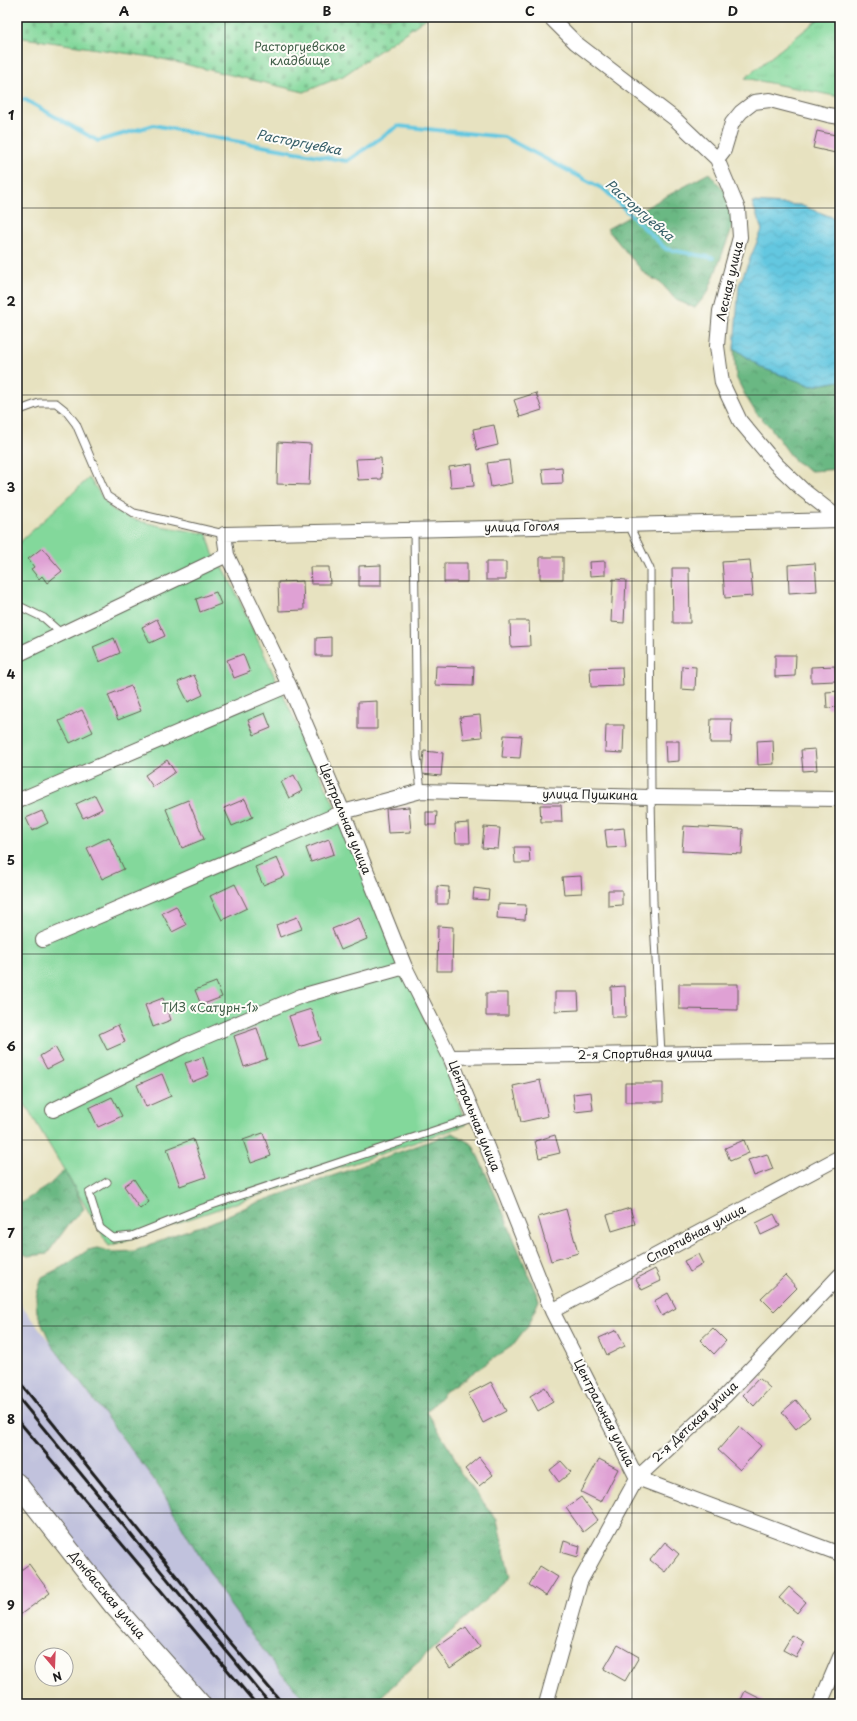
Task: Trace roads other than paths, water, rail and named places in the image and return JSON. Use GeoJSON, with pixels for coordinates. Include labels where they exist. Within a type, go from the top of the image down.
{"type":"FeatureCollection","features":[{"type":"Feature","properties":{"kind":"street"},"geometry":{"type":"LineString","coordinates":[[550,17],[576,43],[675,120],[717,159],[724,150],[732,123],[741,112],[754,102],[770,100],[840,117]]}},
{"type":"Feature","properties":{"kind":"street","name":"Лесная улица"},"geometry":{"type":"LineString","coordinates":[[717,159],[738,209],[740,237],[720,311],[717,346],[722,383],[740,421],[776,464],[803,490],[840,520]]}},
{"type":"Feature","properties":{"kind":"street","name":"улица Гоголя"},"geometry":{"type":"LineString","coordinates":[[224,534],[840,520]]}},
{"type":"Feature","properties":{"kind":"street"},"geometry":{"type":"LineString","coordinates":[[17,655],[227,555],[224,534]]}},
{"type":"Feature","properties":{"kind":"street","name":"Центральная улица"},"geometry":{"type":"LineString","coordinates":[[227,555],[289,685],[343,812],[405,967],[450,1057],[552,1311],[637,1478],[840,1554]]}},
{"type":"Feature","properties":{"kind":"street"},"geometry":{"type":"LineString","coordinates":[[17,801],[289,685]]}},
{"type":"Feature","properties":{"kind":"street","name":"улица Пушкина"},"geometry":{"type":"LineString","coordinates":[[43,940],[343,812],[421,792],[840,799]]}},
{"type":"Feature","properties":{"kind":"street"},"geometry":{"type":"LineString","coordinates":[[53,1110],[184,1046],[301,996],[405,967]]}},
{"type":"Feature","properties":{"kind":"street","name":"2-я Спортивная улица"},"geometry":{"type":"LineString","coordinates":[[450,1057],[840,1050]]}},
{"type":"Feature","properties":{"kind":"street","name":"Спортивная улица"},"geometry":{"type":"LineString","coordinates":[[552,1311],[840,1157]]}},
{"type":"Feature","properties":{"kind":"street","name":"2-я Детская улица"},"geometry":{"type":"LineString","coordinates":[[546,1704],[580,1582],[637,1478],[725,1396],[840,1275]]}},
{"type":"Feature","properties":{"kind":"street","name":"Донбасская улица"},"geometry":{"type":"LineString","coordinates":[[17,1483],[112,1605],[201,1704]]}},
{"type":"Feature","properties":{"kind":"street"},"geometry":{"type":"LineString","coordinates":[[820,1704],[840,1657]]}},
{"type":"Feature","properties":{"kind":"lane"},"geometry":{"type":"LineString","coordinates":[[17,411],[39,403],[56,403],[66,411],[76,424],[108,496],[134,513],[224,534]]}},
{"type":"Feature","properties":{"kind":"lane"},"geometry":{"type":"LineString","coordinates":[[629,525],[650,569],[650,797],[653,902],[661,1054]]}},
{"type":"Feature","properties":{"kind":"lane"},"geometry":{"type":"LineString","coordinates":[[414,530],[417,756],[421,792]]}},
{"type":"Feature","properties":{"kind":"lane"},"geometry":{"type":"LineString","coordinates":[[17,605],[44,618],[62,634]]}},
{"type":"Feature","properties":{"kind":"lane"},"geometry":{"type":"LineString","coordinates":[[107,1182],[89,1193],[100,1228],[113,1238],[132,1236],[203,1208],[475,1117]]}},
{"type":"Feature","properties":{"kind":"water"},"geometry":{"type":"Polygon","coordinates":[[[752,202],[800,205],[840,220],[840,381],[812,386],[762,368],[734,348],[739,285],[762,230],[752,202]]]}},
{"type":"Feature","properties":{"kind":"waterway","name":"Расторгуевка"},"geometry":{"type":"LineString","coordinates":[[17,103],[24,99],[98,141],[154,125],[217,138],[347,161],[398,126],[504,137],[605,190],[666,249],[713,258]]}},
{"type":"Feature","properties":{"kind":"railway"},"geometry":{"type":"LineString","coordinates":[[17,1379],[219,1629],[283,1704]]}},
{"type":"Feature","properties":{"kind":"railway"},"geometry":{"type":"LineString","coordinates":[[17,1396],[270,1704]]}},
{"type":"Feature","properties":{"kind":"railway"},"geometry":{"type":"LineString","coordinates":[[17,1419],[256,1704]]}},
{"type":"Feature","properties":{"kind":"park label","name":"Расторгуевское кладбище"},"geometry":{"type":"Point","coordinates":[300,54]}},
{"type":"Feature","properties":{"kind":"park label","name":"ТИЗ «Сатурн-1»"},"geometry":{"type":"Point","coordinates":[210,1008]}}]}
